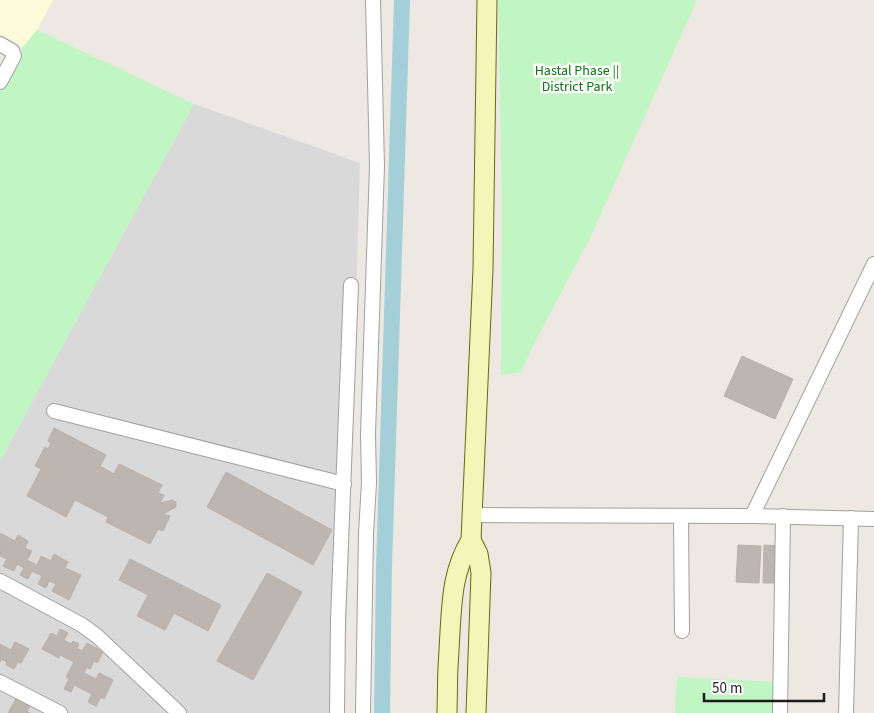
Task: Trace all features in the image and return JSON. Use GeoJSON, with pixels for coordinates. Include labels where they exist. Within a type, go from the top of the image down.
{"type":"FeatureCollection","features":[{"type":"Feature","properties":{"kind":"street"},"geometry":{"type":"LineString","coordinates":[[363,713],[366,533],[369,483],[368,434],[377,166],[373,0]]}},
{"type":"Feature","properties":{"kind":"street"},"geometry":{"type":"LineString","coordinates":[[447,713],[447,672],[453,587],[460,560],[470,540],[472,515],[483,269],[487,0]]}},
{"type":"Feature","properties":{"kind":"street"},"geometry":{"type":"LineString","coordinates":[[0,44],[12,51],[14,56],[0,82]]}},
{"type":"Feature","properties":{"kind":"street"},"geometry":{"type":"LineString","coordinates":[[752,516],[874,264]]}},
{"type":"Feature","properties":{"kind":"street"},"geometry":{"type":"LineString","coordinates":[[336,713],[351,285]]}},
{"type":"Feature","properties":{"kind":"street"},"geometry":{"type":"LineString","coordinates":[[54,411],[344,484]]}},
{"type":"Feature","properties":{"kind":"street"},"geometry":{"type":"LineString","coordinates":[[472,515],[782,516],[874,519]]}},
{"type":"Feature","properties":{"kind":"street"},"geometry":{"type":"LineString","coordinates":[[681,516],[682,632]]}},
{"type":"Feature","properties":{"kind":"street"},"geometry":{"type":"LineString","coordinates":[[780,713],[782,516]]}},
{"type":"Feature","properties":{"kind":"street"},"geometry":{"type":"LineString","coordinates":[[846,713],[851,518]]}},
{"type":"Feature","properties":{"kind":"street"},"geometry":{"type":"LineString","coordinates":[[470,540],[478,554],[481,573],[476,713]]}},
{"type":"Feature","properties":{"kind":"street"},"geometry":{"type":"LineString","coordinates":[[0,581],[82,625],[97,636],[179,713]]}},
{"type":"Feature","properties":{"kind":"street"},"geometry":{"type":"LineString","coordinates":[[0,682],[60,713]]}},
{"type":"Feature","properties":{"kind":"shaded area"},"geometry":{"type":"Polygon","coordinates":[[[0,0],[53,0],[37,30],[23,47],[0,34],[0,0]]]}},
{"type":"Feature","properties":{"kind":"shaded area"},"geometry":{"type":"Polygon","coordinates":[[[194,104],[360,163],[344,713],[0,713],[0,461],[194,104]]]}},
{"type":"Feature","properties":{"kind":"green space","name":"Hastal Phase || District Park"},"geometry":{"type":"Polygon","coordinates":[[[498,0],[697,0],[590,238],[521,372],[501,375],[502,203],[498,0]]]}},
{"type":"Feature","properties":{"kind":"green space"},"geometry":{"type":"Polygon","coordinates":[[[37,30],[194,104],[0,461],[0,88],[23,47],[37,30]]]}},
{"type":"Feature","properties":{"kind":"green space"},"geometry":{"type":"Polygon","coordinates":[[[677,677],[778,682],[776,713],[675,713],[677,677]]]}},
{"type":"Feature","properties":{"kind":"building"},"geometry":{"type":"Polygon","coordinates":[[[742,356],[793,379],[775,419],[724,396],[742,356]]]}},
{"type":"Feature","properties":{"kind":"building"},"geometry":{"type":"Polygon","coordinates":[[[54,428],[106,455],[100,466],[114,474],[119,464],[162,485],[158,493],[164,495],[160,503],[172,500],[176,502],[176,507],[163,514],[170,516],[163,531],[158,529],[150,544],[106,522],[108,517],[75,500],[66,517],[27,496],[41,469],[35,466],[45,447],[48,449],[51,443],[48,441],[54,428]]]}},
{"type":"Feature","properties":{"kind":"building"},"geometry":{"type":"Polygon","coordinates":[[[226,472],[332,530],[313,565],[207,507],[226,472]]]}},
{"type":"Feature","properties":{"kind":"building"},"geometry":{"type":"Polygon","coordinates":[[[0,533],[15,541],[18,535],[28,541],[25,548],[32,551],[27,560],[37,565],[41,556],[51,561],[54,554],[68,562],[65,568],[81,575],[69,600],[52,591],[56,584],[49,581],[46,588],[38,584],[42,576],[32,571],[28,579],[20,575],[24,568],[17,564],[14,571],[3,566],[7,559],[0,556],[0,533]]]}},
{"type":"Feature","properties":{"kind":"building"},"geometry":{"type":"Polygon","coordinates":[[[738,545],[761,546],[759,583],[736,582],[738,545]]]}},
{"type":"Feature","properties":{"kind":"building"},"geometry":{"type":"Polygon","coordinates":[[[764,545],[782,546],[781,583],[763,583],[764,545]]]}},
{"type":"Feature","properties":{"kind":"building"},"geometry":{"type":"Polygon","coordinates":[[[130,559],[221,605],[208,631],[174,613],[165,630],[137,616],[148,595],[119,580],[130,559]]]}},
{"type":"Feature","properties":{"kind":"building"},"geometry":{"type":"Polygon","coordinates":[[[267,573],[302,592],[253,680],[217,661],[267,573]]]}},
{"type":"Feature","properties":{"kind":"building"},"geometry":{"type":"Polygon","coordinates":[[[60,629],[68,633],[64,640],[71,644],[73,641],[79,644],[77,648],[82,651],[87,643],[103,652],[97,663],[94,661],[90,669],[87,667],[84,673],[96,679],[99,673],[113,680],[104,699],[101,697],[96,706],[88,702],[92,694],[74,685],[71,692],[64,689],[69,679],[66,677],[74,662],[60,655],[59,658],[42,649],[51,633],[57,636],[60,629]]]}},
{"type":"Feature","properties":{"kind":"building"},"geometry":{"type":"Polygon","coordinates":[[[15,642],[29,649],[21,663],[18,662],[14,669],[6,665],[7,662],[2,659],[0,662],[0,644],[11,650],[15,642]]]}},
{"type":"Feature","properties":{"kind":"building"},"geometry":{"type":"Polygon","coordinates":[[[17,697],[31,704],[27,712],[30,713],[8,713],[17,697]]]}},
{"type":"Feature","properties":{"kind":"waterway"},"geometry":{"type":"LineString","coordinates":[[382,713],[384,567],[402,0]]}}]}
